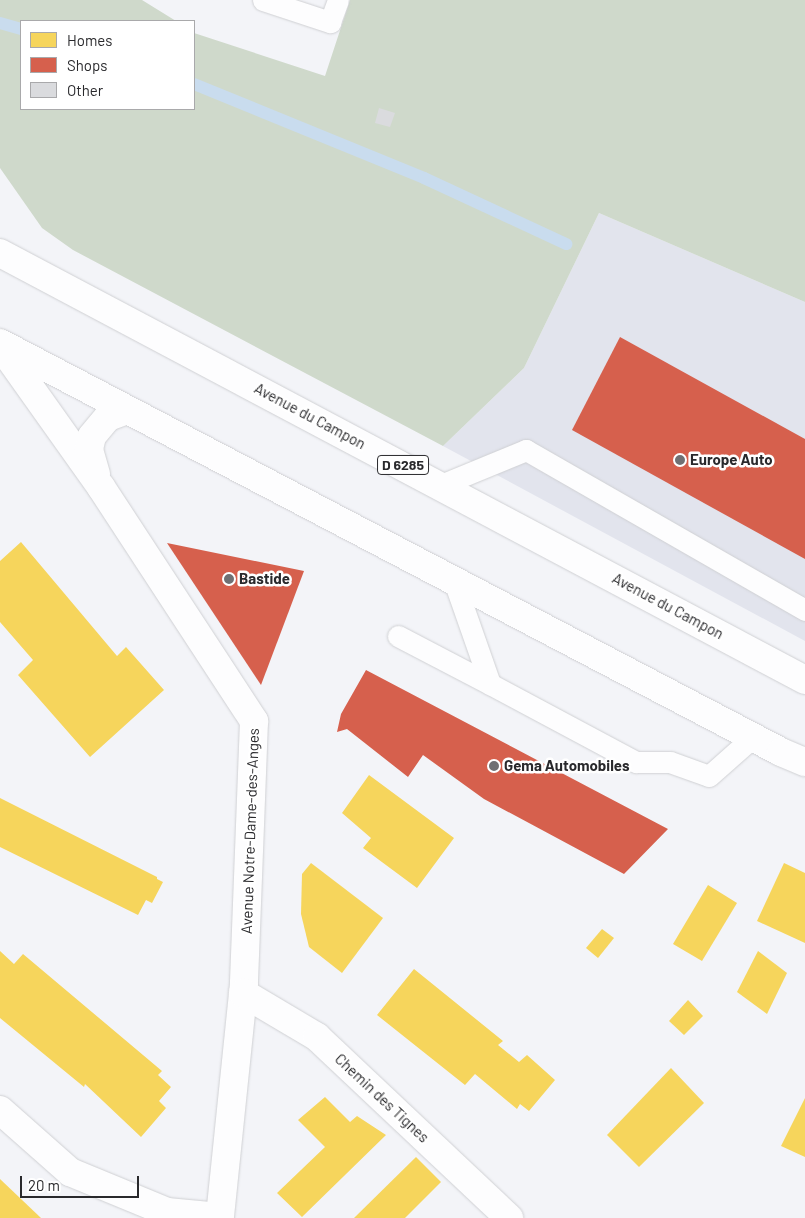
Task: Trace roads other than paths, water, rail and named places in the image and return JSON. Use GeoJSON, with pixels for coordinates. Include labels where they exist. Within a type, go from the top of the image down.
{"type":"FeatureCollection","features":[{"type":"Feature","properties":{"kind":"main road","name":"Avenue du Campon"},"geometry":{"type":"LineString","coordinates":[[0,252],[805,680]]}},
{"type":"Feature","properties":{"kind":"main road"},"geometry":{"type":"LineString","coordinates":[[0,344],[753,737],[805,762]]}},
{"type":"Feature","properties":{"kind":"main road","name":"Avenue Notre-Dame-des-Anges"},"geometry":{"type":"LineString","coordinates":[[0,344],[101,487],[254,720],[243,994],[220,1218]]}},
{"type":"Feature","properties":{"kind":"main road","name":"Avenue Notre-Dame-des-Anges"},"geometry":{"type":"LineString","coordinates":[[101,487],[91,463],[89,449],[92,436],[108,417],[126,410]]}},
{"type":"Feature","properties":{"kind":"main road","name":"Chemin des Tignes"},"geometry":{"type":"LineString","coordinates":[[243,994],[317,1038],[509,1218]]}},
{"type":"Feature","properties":{"kind":"main road"},"geometry":{"type":"LineString","coordinates":[[0,1110],[70,1172],[167,1212],[220,1218]]}},
{"type":"Feature","properties":{"kind":"lane"},"geometry":{"type":"LineString","coordinates":[[263,0],[330,22],[338,0]]}},
{"type":"Feature","properties":{"kind":"lane"},"geometry":{"type":"LineString","coordinates":[[441,486],[526,450],[805,610]]}},
{"type":"Feature","properties":{"kind":"lane"},"geometry":{"type":"LineString","coordinates":[[454,581],[490,684]]}},
{"type":"Feature","properties":{"kind":"lane"},"geometry":{"type":"LineString","coordinates":[[398,636],[636,762],[670,762],[709,776],[753,737]]}},
{"type":"Feature","properties":{"kind":"waterway"},"geometry":{"type":"LineString","coordinates":[[0,23],[20,29]]}},
{"type":"Feature","properties":{"kind":"waterway"},"geometry":{"type":"LineString","coordinates":[[195,84],[424,178],[566,244]]}},
{"type":"Feature","properties":{"kind":"place","name":"Europe Auto"},"geometry":{"type":"Point","coordinates":[680,460]}},
{"type":"Feature","properties":{"kind":"place","name":"Bastide"},"geometry":{"type":"Point","coordinates":[229,579]}},
{"type":"Feature","properties":{"kind":"place","name":"Gema Automobiles"},"geometry":{"type":"Point","coordinates":[494,766]}}]}
